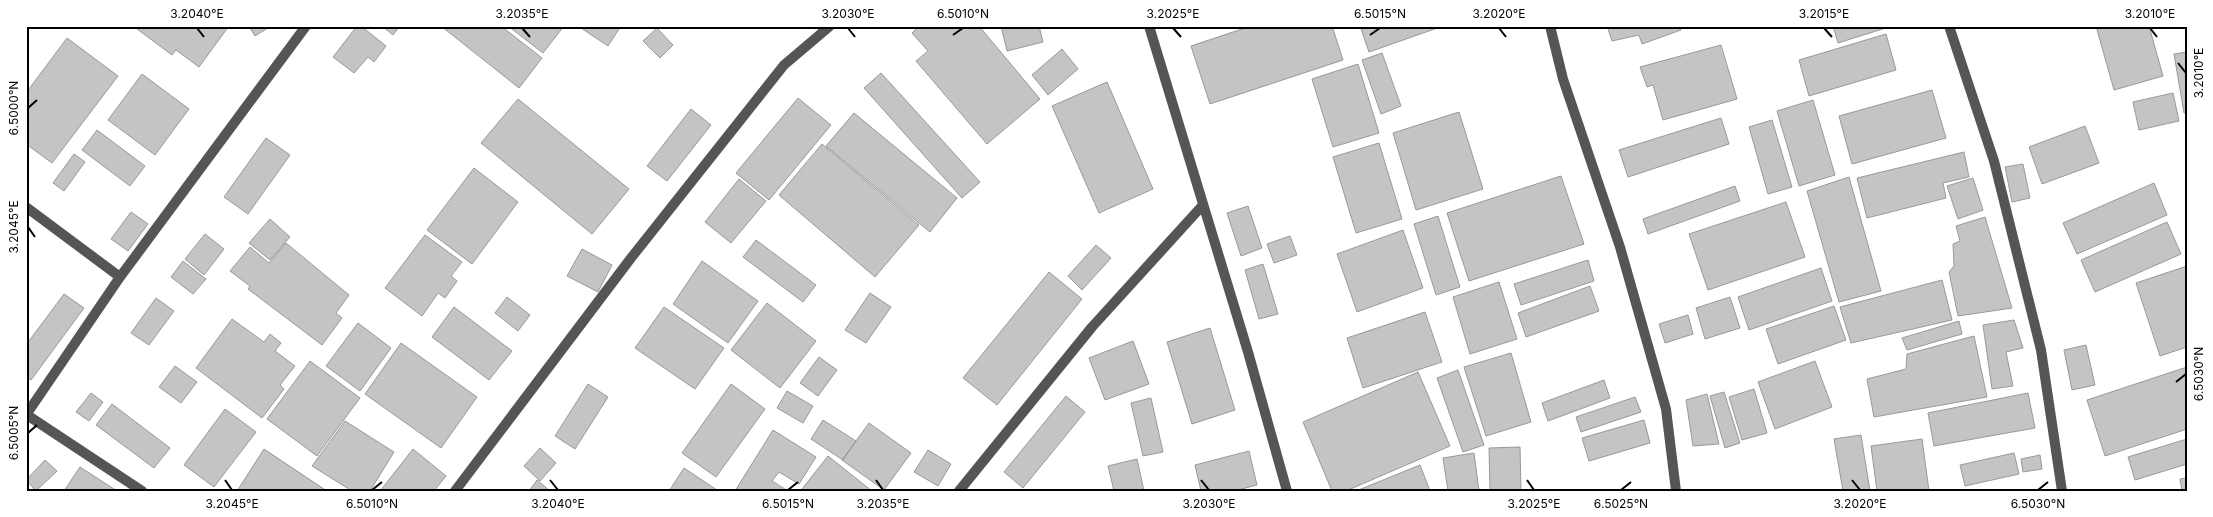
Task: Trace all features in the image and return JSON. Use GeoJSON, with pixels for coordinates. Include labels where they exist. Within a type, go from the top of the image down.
{"type":"FeatureCollection","features":[{"type":"Feature","properties":{"kind":"street"},"geometry":{"type":"LineString","coordinates":[[142,491],[26,415],[120,277],[306,26]]}},
{"type":"Feature","properties":{"kind":"street"},"geometry":{"type":"LineString","coordinates":[[455,491],[631,258],[784,65],[830,26]]}},
{"type":"Feature","properties":{"kind":"street"},"geometry":{"type":"LineString","coordinates":[[1150,26],[1202,206],[1248,352],[1287,491]]}},
{"type":"Feature","properties":{"kind":"street"},"geometry":{"type":"LineString","coordinates":[[1550,26],[1563,78],[1620,247],[1666,409],[1676,491]]}},
{"type":"Feature","properties":{"kind":"street"},"geometry":{"type":"LineString","coordinates":[[1949,26],[1994,161],[2041,350],[2062,491]]}},
{"type":"Feature","properties":{"kind":"street"},"geometry":{"type":"LineString","coordinates":[[959,491],[1092,327],[1202,206]]}},
{"type":"Feature","properties":{"kind":"street"},"geometry":{"type":"LineString","coordinates":[[26,207],[120,277]]}},
{"type":"Feature","properties":{"kind":"building"},"geometry":{"type":"Polygon","coordinates":[[[133,26],[229,26],[199,67],[176,50],[172,55],[133,26]]]}},
{"type":"Feature","properties":{"kind":"building"},"geometry":{"type":"Polygon","coordinates":[[[252,26],[271,26],[255,36],[250,28],[252,26]]]}},
{"type":"Feature","properties":{"kind":"building"},"geometry":{"type":"Polygon","coordinates":[[[357,26],[361,26],[386,46],[374,62],[368,57],[354,73],[333,57],[357,26]]]}},
{"type":"Feature","properties":{"kind":"building"},"geometry":{"type":"Polygon","coordinates":[[[382,26],[400,26],[393,35],[382,26]]]}},
{"type":"Feature","properties":{"kind":"building"},"geometry":{"type":"Polygon","coordinates":[[[441,26],[501,26],[542,58],[519,88],[441,26]]]}},
{"type":"Feature","properties":{"kind":"building"},"geometry":{"type":"Polygon","coordinates":[[[508,26],[564,26],[543,53],[508,26]]]}},
{"type":"Feature","properties":{"kind":"building"},"geometry":{"type":"Polygon","coordinates":[[[582,26],[621,26],[608,46],[581,28],[582,26]]]}},
{"type":"Feature","properties":{"kind":"building"},"geometry":{"type":"Polygon","coordinates":[[[919,26],[979,26],[1040,99],[987,144],[916,61],[928,51],[912,33],[919,26]]]}},
{"type":"Feature","properties":{"kind":"building"},"geometry":{"type":"Polygon","coordinates":[[[1001,26],[1039,26],[1043,42],[1007,51],[1001,26]]]}},
{"type":"Feature","properties":{"kind":"building"},"geometry":{"type":"Polygon","coordinates":[[[1251,26],[1332,26],[1343,60],[1210,104],[1191,46],[1251,26]]]}},
{"type":"Feature","properties":{"kind":"building"},"geometry":{"type":"Polygon","coordinates":[[[1360,26],[1443,26],[1369,52],[1360,26]]]}},
{"type":"Feature","properties":{"kind":"building"},"geometry":{"type":"Polygon","coordinates":[[[1607,26],[1679,26],[1681,30],[1642,44],[1639,35],[1612,41],[1607,26]]]}},
{"type":"Feature","properties":{"kind":"building"},"geometry":{"type":"Polygon","coordinates":[[[1833,26],[1892,26],[1838,43],[1833,26]]]}},
{"type":"Feature","properties":{"kind":"building"},"geometry":{"type":"Polygon","coordinates":[[[2096,26],[2149,26],[2163,76],[2114,90],[2096,26]]]}},
{"type":"Feature","properties":{"kind":"building"},"geometry":{"type":"Polygon","coordinates":[[[657,28],[673,45],[660,58],[643,41],[657,28]]]}},
{"type":"Feature","properties":{"kind":"building"},"geometry":{"type":"Polygon","coordinates":[[[1886,34],[1896,70],[1809,96],[1799,60],[1886,34]]]}},
{"type":"Feature","properties":{"kind":"building"},"geometry":{"type":"Polygon","coordinates":[[[67,38],[118,76],[52,163],[26,144],[26,93],[67,38]]]}},
{"type":"Feature","properties":{"kind":"building"},"geometry":{"type":"Polygon","coordinates":[[[1721,45],[1737,99],[1663,120],[1653,85],[1647,87],[1640,67],[1721,45]]]}},
{"type":"Feature","properties":{"kind":"building"},"geometry":{"type":"Polygon","coordinates":[[[1062,49],[1078,69],[1048,95],[1032,75],[1062,49]]]}},
{"type":"Feature","properties":{"kind":"building"},"geometry":{"type":"Polygon","coordinates":[[[2187,52],[2187,112],[2184,113],[2174,54],[2187,52]]]}},
{"type":"Feature","properties":{"kind":"building"},"geometry":{"type":"Polygon","coordinates":[[[1382,53],[1401,106],[1381,114],[1362,60],[1382,53]]]}},
{"type":"Feature","properties":{"kind":"building"},"geometry":{"type":"Polygon","coordinates":[[[1358,64],[1379,133],[1333,147],[1312,79],[1358,64]]]}},
{"type":"Feature","properties":{"kind":"building"},"geometry":{"type":"Polygon","coordinates":[[[881,73],[980,182],[962,198],[864,88],[881,73]]]}},
{"type":"Feature","properties":{"kind":"building"},"geometry":{"type":"Polygon","coordinates":[[[142,74],[189,109],[155,155],[108,120],[142,74]]]}},
{"type":"Feature","properties":{"kind":"building"},"geometry":{"type":"Polygon","coordinates":[[[1107,82],[1153,189],[1099,213],[1052,106],[1107,82]]]}},
{"type":"Feature","properties":{"kind":"building"},"geometry":{"type":"Polygon","coordinates":[[[1932,90],[1946,138],[1852,164],[1839,116],[1932,90]]]}},
{"type":"Feature","properties":{"kind":"building"},"geometry":{"type":"Polygon","coordinates":[[[2173,93],[2179,121],[2139,130],[2133,102],[2173,93]]]}},
{"type":"Feature","properties":{"kind":"building"},"geometry":{"type":"Polygon","coordinates":[[[798,98],[831,125],[769,200],[736,173],[798,98]]]}},
{"type":"Feature","properties":{"kind":"building"},"geometry":{"type":"Polygon","coordinates":[[[518,99],[629,189],[592,234],[481,143],[518,99]]]}},
{"type":"Feature","properties":{"kind":"building"},"geometry":{"type":"Polygon","coordinates":[[[1813,100],[1835,175],[1799,186],[1777,111],[1813,100]]]}},
{"type":"Feature","properties":{"kind":"building"},"geometry":{"type":"Polygon","coordinates":[[[691,109],[711,125],[667,181],[647,166],[691,109]]]}},
{"type":"Feature","properties":{"kind":"building"},"geometry":{"type":"Polygon","coordinates":[[[1459,112],[1483,189],[1416,210],[1393,133],[1459,112]]]}},
{"type":"Feature","properties":{"kind":"building"},"geometry":{"type":"Polygon","coordinates":[[[854,113],[957,198],[930,232],[826,146],[854,113]]]}},
{"type":"Feature","properties":{"kind":"building"},"geometry":{"type":"Polygon","coordinates":[[[1721,118],[1729,144],[1628,177],[1619,150],[1721,118]]]}},
{"type":"Feature","properties":{"kind":"building"},"geometry":{"type":"Polygon","coordinates":[[[1772,120],[1792,187],[1768,194],[1749,127],[1772,120]]]}},
{"type":"Feature","properties":{"kind":"building"},"geometry":{"type":"Polygon","coordinates":[[[2085,126],[2099,163],[2042,184],[2029,147],[2085,126]]]}},
{"type":"Feature","properties":{"kind":"building"},"geometry":{"type":"Polygon","coordinates":[[[97,130],[145,166],[130,186],[82,150],[97,130]]]}},
{"type":"Feature","properties":{"kind":"building"},"geometry":{"type":"Polygon","coordinates":[[[266,138],[290,155],[248,214],[224,197],[266,138]]]}},
{"type":"Feature","properties":{"kind":"building"},"geometry":{"type":"Polygon","coordinates":[[[1379,143],[1402,219],[1356,233],[1333,157],[1379,143]]]}},
{"type":"Feature","properties":{"kind":"building"},"geometry":{"type":"Polygon","coordinates":[[[822,144],[919,225],[875,277],[779,195],[822,144]]]}},
{"type":"Feature","properties":{"kind":"building"},"geometry":{"type":"Polygon","coordinates":[[[1964,152],[1969,177],[1943,183],[1946,198],[1867,218],[1857,178],[1964,152]]]}},
{"type":"Feature","properties":{"kind":"building"},"geometry":{"type":"Polygon","coordinates":[[[74,154],[85,162],[64,191],[53,183],[74,154]]]}},
{"type":"Feature","properties":{"kind":"building"},"geometry":{"type":"Polygon","coordinates":[[[2023,164],[2030,198],[2012,202],[2005,167],[2023,164]]]}},
{"type":"Feature","properties":{"kind":"building"},"geometry":{"type":"Polygon","coordinates":[[[474,168],[518,202],[472,264],[427,230],[474,168]]]}},
{"type":"Feature","properties":{"kind":"building"},"geometry":{"type":"Polygon","coordinates":[[[1561,176],[1584,244],[1469,281],[1447,213],[1561,176]]]}},
{"type":"Feature","properties":{"kind":"building"},"geometry":{"type":"Polygon","coordinates":[[[1849,177],[1881,291],[1839,302],[1807,191],[1849,177]]]}},
{"type":"Feature","properties":{"kind":"building"},"geometry":{"type":"Polygon","coordinates":[[[1973,178],[1983,210],[1958,219],[1947,186],[1973,178]]]}},
{"type":"Feature","properties":{"kind":"building"},"geometry":{"type":"Polygon","coordinates":[[[739,179],[766,201],[731,243],[705,222],[739,179]]]}},
{"type":"Feature","properties":{"kind":"building"},"geometry":{"type":"Polygon","coordinates":[[[2154,183],[2167,215],[2077,254],[2063,223],[2154,183]]]}},
{"type":"Feature","properties":{"kind":"building"},"geometry":{"type":"Polygon","coordinates":[[[1735,186],[1740,201],[1648,234],[1643,219],[1735,186]]]}},
{"type":"Feature","properties":{"kind":"building"},"geometry":{"type":"Polygon","coordinates":[[[1786,202],[1805,257],[1708,290],[1689,234],[1786,202]]]}},
{"type":"Feature","properties":{"kind":"building"},"geometry":{"type":"Polygon","coordinates":[[[1248,206],[1262,248],[1241,256],[1227,213],[1248,206]]]}},
{"type":"Feature","properties":{"kind":"building"},"geometry":{"type":"Polygon","coordinates":[[[131,212],[148,224],[128,251],[111,239],[131,212]]]}},
{"type":"Feature","properties":{"kind":"building"},"geometry":{"type":"Polygon","coordinates":[[[1438,216],[1460,287],[1436,295],[1414,224],[1438,216]]]}},
{"type":"Feature","properties":{"kind":"building"},"geometry":{"type":"Polygon","coordinates":[[[1985,217],[2012,308],[1958,316],[1949,272],[1954,266],[1953,244],[1960,241],[1956,226],[1985,217]]]}},
{"type":"Feature","properties":{"kind":"building"},"geometry":{"type":"Polygon","coordinates":[[[270,219],[290,237],[270,260],[249,243],[270,219]]]}},
{"type":"Feature","properties":{"kind":"building"},"geometry":{"type":"Polygon","coordinates":[[[2167,222],[2181,254],[2095,292],[2081,260],[2167,222]]]}},
{"type":"Feature","properties":{"kind":"building"},"geometry":{"type":"Polygon","coordinates":[[[1403,230],[1423,288],[1357,312],[1337,254],[1403,230]]]}},
{"type":"Feature","properties":{"kind":"building"},"geometry":{"type":"Polygon","coordinates":[[[205,234],[224,249],[204,275],[185,259],[205,234]]]}},
{"type":"Feature","properties":{"kind":"building"},"geometry":{"type":"Polygon","coordinates":[[[425,235],[462,262],[451,276],[457,281],[445,298],[438,293],[422,316],[385,288],[425,235]]]}},
{"type":"Feature","properties":{"kind":"building"},"geometry":{"type":"Polygon","coordinates":[[[1290,236],[1297,255],[1274,263],[1267,244],[1290,236]]]}},
{"type":"Feature","properties":{"kind":"building"},"geometry":{"type":"Polygon","coordinates":[[[756,240],[816,285],[803,302],[743,257],[756,240]]]}},
{"type":"Feature","properties":{"kind":"building"},"geometry":{"type":"Polygon","coordinates":[[[286,243],[349,295],[336,313],[342,318],[322,345],[248,289],[250,286],[230,271],[250,247],[269,263],[286,243]]]}},
{"type":"Feature","properties":{"kind":"building"},"geometry":{"type":"Polygon","coordinates":[[[1096,245],[1111,258],[1082,290],[1068,276],[1096,245]]]}},
{"type":"Feature","properties":{"kind":"building"},"geometry":{"type":"Polygon","coordinates":[[[582,249],[612,265],[598,292],[567,276],[582,249]]]}},
{"type":"Feature","properties":{"kind":"building"},"geometry":{"type":"Polygon","coordinates":[[[1588,260],[1594,281],[1521,305],[1514,284],[1588,260]]]}},
{"type":"Feature","properties":{"kind":"building"},"geometry":{"type":"Polygon","coordinates":[[[183,261],[206,279],[193,294],[171,277],[183,261]]]}},
{"type":"Feature","properties":{"kind":"building"},"geometry":{"type":"Polygon","coordinates":[[[702,261],[758,301],[728,343],[673,304],[702,261]]]}},
{"type":"Feature","properties":{"kind":"building"},"geometry":{"type":"Polygon","coordinates":[[[1263,264],[1278,314],[1259,319],[1245,270],[1263,264]]]}},
{"type":"Feature","properties":{"kind":"building"},"geometry":{"type":"Polygon","coordinates":[[[2187,266],[2187,347],[2160,356],[2136,283],[2187,266]]]}},
{"type":"Feature","properties":{"kind":"building"},"geometry":{"type":"Polygon","coordinates":[[[1821,268],[1832,301],[1749,330],[1738,297],[1821,268]]]}},
{"type":"Feature","properties":{"kind":"building"},"geometry":{"type":"Polygon","coordinates":[[[1049,272],[1082,299],[997,405],[963,378],[1049,272]]]}},
{"type":"Feature","properties":{"kind":"building"},"geometry":{"type":"Polygon","coordinates":[[[1942,280],[1952,320],[1851,343],[1840,307],[1942,280]]]}},
{"type":"Feature","properties":{"kind":"building"},"geometry":{"type":"Polygon","coordinates":[[[1499,282],[1517,339],[1470,354],[1453,297],[1499,282]]]}},
{"type":"Feature","properties":{"kind":"building"},"geometry":{"type":"Polygon","coordinates":[[[1590,286],[1599,311],[1526,337],[1518,313],[1590,286]]]}},
{"type":"Feature","properties":{"kind":"building"},"geometry":{"type":"Polygon","coordinates":[[[870,293],[891,307],[866,343],[845,330],[870,293]]]}},
{"type":"Feature","properties":{"kind":"building"},"geometry":{"type":"Polygon","coordinates":[[[64,294],[84,308],[31,380],[26,377],[26,345],[64,294]]]}},
{"type":"Feature","properties":{"kind":"building"},"geometry":{"type":"Polygon","coordinates":[[[507,297],[530,315],[518,331],[495,313],[507,297]]]}},
{"type":"Feature","properties":{"kind":"building"},"geometry":{"type":"Polygon","coordinates":[[[1730,297],[1740,328],[1705,339],[1696,308],[1730,297]]]}},
{"type":"Feature","properties":{"kind":"building"},"geometry":{"type":"Polygon","coordinates":[[[156,298],[174,311],[149,345],[131,333],[156,298]]]}},
{"type":"Feature","properties":{"kind":"building"},"geometry":{"type":"Polygon","coordinates":[[[767,303],[816,341],[780,388],[731,350],[767,303]]]}},
{"type":"Feature","properties":{"kind":"building"},"geometry":{"type":"Polygon","coordinates":[[[1834,306],[1846,340],[1778,364],[1766,329],[1834,306]]]}},
{"type":"Feature","properties":{"kind":"building"},"geometry":{"type":"Polygon","coordinates":[[[454,307],[512,351],[489,380],[432,337],[454,307]]]}},
{"type":"Feature","properties":{"kind":"building"},"geometry":{"type":"Polygon","coordinates":[[[664,307],[724,348],[695,389],[635,348],[664,307]]]}},
{"type":"Feature","properties":{"kind":"building"},"geometry":{"type":"Polygon","coordinates":[[[1425,312],[1442,362],[1363,388],[1347,338],[1425,312]]]}},
{"type":"Feature","properties":{"kind":"building"},"geometry":{"type":"Polygon","coordinates":[[[1688,315],[1693,334],[1665,343],[1659,324],[1688,315]]]}},
{"type":"Feature","properties":{"kind":"building"},"geometry":{"type":"Polygon","coordinates":[[[232,319],[264,342],[270,334],[281,343],[275,351],[295,366],[280,385],[284,389],[262,418],[196,368],[232,319]]]}},
{"type":"Feature","properties":{"kind":"building"},"geometry":{"type":"Polygon","coordinates":[[[2014,320],[2023,348],[2006,352],[2013,386],[1992,389],[1983,325],[2014,320]]]}},
{"type":"Feature","properties":{"kind":"building"},"geometry":{"type":"Polygon","coordinates":[[[1959,321],[1962,334],[1907,350],[1902,338],[1959,321]]]}},
{"type":"Feature","properties":{"kind":"building"},"geometry":{"type":"Polygon","coordinates":[[[358,323],[391,348],[360,391],[326,366],[358,323]]]}},
{"type":"Feature","properties":{"kind":"building"},"geometry":{"type":"Polygon","coordinates":[[[1210,328],[1235,410],[1192,424],[1167,342],[1210,328]]]}},
{"type":"Feature","properties":{"kind":"building"},"geometry":{"type":"Polygon","coordinates":[[[1974,336],[1987,397],[1874,417],[1867,379],[1906,369],[1907,354],[1974,336]]]}},
{"type":"Feature","properties":{"kind":"building"},"geometry":{"type":"Polygon","coordinates":[[[1133,341],[1149,384],[1105,400],[1089,358],[1133,341]]]}},
{"type":"Feature","properties":{"kind":"building"},"geometry":{"type":"Polygon","coordinates":[[[401,343],[477,397],[441,448],[365,394],[401,343]]]}},
{"type":"Feature","properties":{"kind":"building"},"geometry":{"type":"Polygon","coordinates":[[[2086,345],[2095,385],[2072,390],[2064,350],[2086,345]]]}},
{"type":"Feature","properties":{"kind":"building"},"geometry":{"type":"Polygon","coordinates":[[[1511,353],[1531,422],[1486,436],[1464,367],[1511,353]]]}},
{"type":"Feature","properties":{"kind":"building"},"geometry":{"type":"Polygon","coordinates":[[[819,357],[837,370],[818,396],[800,383],[819,357]]]}},
{"type":"Feature","properties":{"kind":"building"},"geometry":{"type":"Polygon","coordinates":[[[310,361],[360,398],[317,456],[267,419],[310,361]]]}},
{"type":"Feature","properties":{"kind":"building"},"geometry":{"type":"Polygon","coordinates":[[[1815,361],[1832,407],[1775,429],[1758,382],[1815,361]]]}},
{"type":"Feature","properties":{"kind":"building"},"geometry":{"type":"Polygon","coordinates":[[[175,366],[197,382],[181,403],[159,387],[175,366]]]}},
{"type":"Feature","properties":{"kind":"building"},"geometry":{"type":"Polygon","coordinates":[[[2187,367],[2187,429],[2105,456],[2087,400],[2187,367]]]}},
{"type":"Feature","properties":{"kind":"building"},"geometry":{"type":"Polygon","coordinates":[[[1458,370],[1484,445],[1463,452],[1437,378],[1458,370]]]}},
{"type":"Feature","properties":{"kind":"building"},"geometry":{"type":"Polygon","coordinates":[[[1418,372],[1450,446],[1346,491],[1332,491],[1303,422],[1418,372]]]}},
{"type":"Feature","properties":{"kind":"building"},"geometry":{"type":"Polygon","coordinates":[[[1604,380],[1610,398],[1548,421],[1542,403],[1604,380]]]}},
{"type":"Feature","properties":{"kind":"building"},"geometry":{"type":"Polygon","coordinates":[[[588,384],[608,397],[575,449],[555,436],[588,384]]]}},
{"type":"Feature","properties":{"kind":"building"},"geometry":{"type":"Polygon","coordinates":[[[731,384],[765,409],[716,477],[682,453],[731,384]]]}},
{"type":"Feature","properties":{"kind":"building"},"geometry":{"type":"Polygon","coordinates":[[[1754,389],[1767,433],[1742,440],[1729,397],[1754,389]]]}},
{"type":"Feature","properties":{"kind":"building"},"geometry":{"type":"Polygon","coordinates":[[[787,391],[813,406],[803,423],[777,408],[787,391]]]}},
{"type":"Feature","properties":{"kind":"building"},"geometry":{"type":"Polygon","coordinates":[[[1724,392],[1740,443],[1725,448],[1710,396],[1724,392]]]}},
{"type":"Feature","properties":{"kind":"building"},"geometry":{"type":"Polygon","coordinates":[[[91,393],[103,402],[89,421],[76,412],[91,393]]]}},
{"type":"Feature","properties":{"kind":"building"},"geometry":{"type":"Polygon","coordinates":[[[2028,393],[2035,428],[1934,446],[1928,413],[2028,393]]]}},
{"type":"Feature","properties":{"kind":"building"},"geometry":{"type":"Polygon","coordinates":[[[1707,394],[1719,444],[1693,446],[1686,400],[1707,394]]]}},
{"type":"Feature","properties":{"kind":"building"},"geometry":{"type":"Polygon","coordinates":[[[1066,396],[1085,412],[1023,488],[1004,472],[1066,396]]]}},
{"type":"Feature","properties":{"kind":"building"},"geometry":{"type":"Polygon","coordinates":[[[1635,397],[1641,412],[1581,432],[1576,417],[1635,397]]]}},
{"type":"Feature","properties":{"kind":"building"},"geometry":{"type":"Polygon","coordinates":[[[1151,398],[1163,452],[1143,456],[1131,403],[1151,398]]]}},
{"type":"Feature","properties":{"kind":"building"},"geometry":{"type":"Polygon","coordinates":[[[112,404],[170,448],[154,468],[96,425],[112,404]]]}},
{"type":"Feature","properties":{"kind":"building"},"geometry":{"type":"Polygon","coordinates":[[[225,409],[256,432],[214,487],[184,465],[225,409]]]}},
{"type":"Feature","properties":{"kind":"building"},"geometry":{"type":"Polygon","coordinates":[[[823,420],[856,441],[843,460],[811,439],[823,420]]]}},
{"type":"Feature","properties":{"kind":"building"},"geometry":{"type":"Polygon","coordinates":[[[1644,420],[1650,443],[1589,461],[1582,438],[1644,420]]]}},
{"type":"Feature","properties":{"kind":"building"},"geometry":{"type":"Polygon","coordinates":[[[345,421],[394,452],[370,491],[352,491],[312,466],[345,421]]]}},
{"type":"Feature","properties":{"kind":"building"},"geometry":{"type":"Polygon","coordinates":[[[869,423],[911,453],[884,490],[842,460],[869,423]]]}},
{"type":"Feature","properties":{"kind":"building"},"geometry":{"type":"Polygon","coordinates":[[[773,430],[816,457],[799,484],[779,472],[772,481],[788,491],[735,491],[773,430]]]}},
{"type":"Feature","properties":{"kind":"building"},"geometry":{"type":"Polygon","coordinates":[[[1861,435],[1870,491],[1843,491],[1834,439],[1861,435]]]}},
{"type":"Feature","properties":{"kind":"building"},"geometry":{"type":"Polygon","coordinates":[[[1922,439],[1929,491],[1877,491],[1871,446],[1922,439]]]}},
{"type":"Feature","properties":{"kind":"building"},"geometry":{"type":"Polygon","coordinates":[[[2187,439],[2187,464],[2135,480],[2128,457],[2187,439]]]}},
{"type":"Feature","properties":{"kind":"building"},"geometry":{"type":"Polygon","coordinates":[[[1520,447],[1521,491],[1490,491],[1489,448],[1520,447]]]}},
{"type":"Feature","properties":{"kind":"building"},"geometry":{"type":"Polygon","coordinates":[[[540,448],[556,463],[540,481],[524,466],[540,448]]]}},
{"type":"Feature","properties":{"kind":"building"},"geometry":{"type":"Polygon","coordinates":[[[264,449],[327,491],[237,491],[264,449]]]}},
{"type":"Feature","properties":{"kind":"building"},"geometry":{"type":"Polygon","coordinates":[[[413,449],[446,476],[434,491],[380,491],[413,449]]]}},
{"type":"Feature","properties":{"kind":"building"},"geometry":{"type":"Polygon","coordinates":[[[928,450],[951,464],[938,486],[914,472],[928,450]]]}},
{"type":"Feature","properties":{"kind":"building"},"geometry":{"type":"Polygon","coordinates":[[[1249,451],[1257,485],[1234,491],[1201,491],[1195,465],[1249,451]]]}},
{"type":"Feature","properties":{"kind":"building"},"geometry":{"type":"Polygon","coordinates":[[[1474,453],[1479,491],[1448,491],[1443,458],[1474,453]]]}},
{"type":"Feature","properties":{"kind":"building"},"geometry":{"type":"Polygon","coordinates":[[[2014,453],[2019,474],[1965,486],[1960,465],[2014,453]]]}},
{"type":"Feature","properties":{"kind":"building"},"geometry":{"type":"Polygon","coordinates":[[[2040,455],[2042,469],[2023,472],[2021,459],[2040,455]]]}},
{"type":"Feature","properties":{"kind":"building"},"geometry":{"type":"Polygon","coordinates":[[[828,456],[872,491],[804,491],[802,489],[828,456]]]}},
{"type":"Feature","properties":{"kind":"building"},"geometry":{"type":"Polygon","coordinates":[[[1137,459],[1144,491],[1114,491],[1108,466],[1137,459]]]}},
{"type":"Feature","properties":{"kind":"building"},"geometry":{"type":"Polygon","coordinates":[[[45,460],[57,471],[36,491],[26,480],[45,460]]]}},
{"type":"Feature","properties":{"kind":"building"},"geometry":{"type":"Polygon","coordinates":[[[1420,465],[1430,491],[1356,491],[1420,465]]]}},
{"type":"Feature","properties":{"kind":"building"},"geometry":{"type":"Polygon","coordinates":[[[80,467],[117,491],[64,491],[80,467]]]}},
{"type":"Feature","properties":{"kind":"building"},"geometry":{"type":"Polygon","coordinates":[[[684,468],[717,490],[669,491],[684,468]]]}},
{"type":"Feature","properties":{"kind":"building"},"geometry":{"type":"Polygon","coordinates":[[[2187,478],[2187,491],[2182,491],[2180,479],[2187,478]]]}},
{"type":"Feature","properties":{"kind":"building"},"geometry":{"type":"Polygon","coordinates":[[[537,480],[550,491],[529,491],[537,480]]]}}]}
